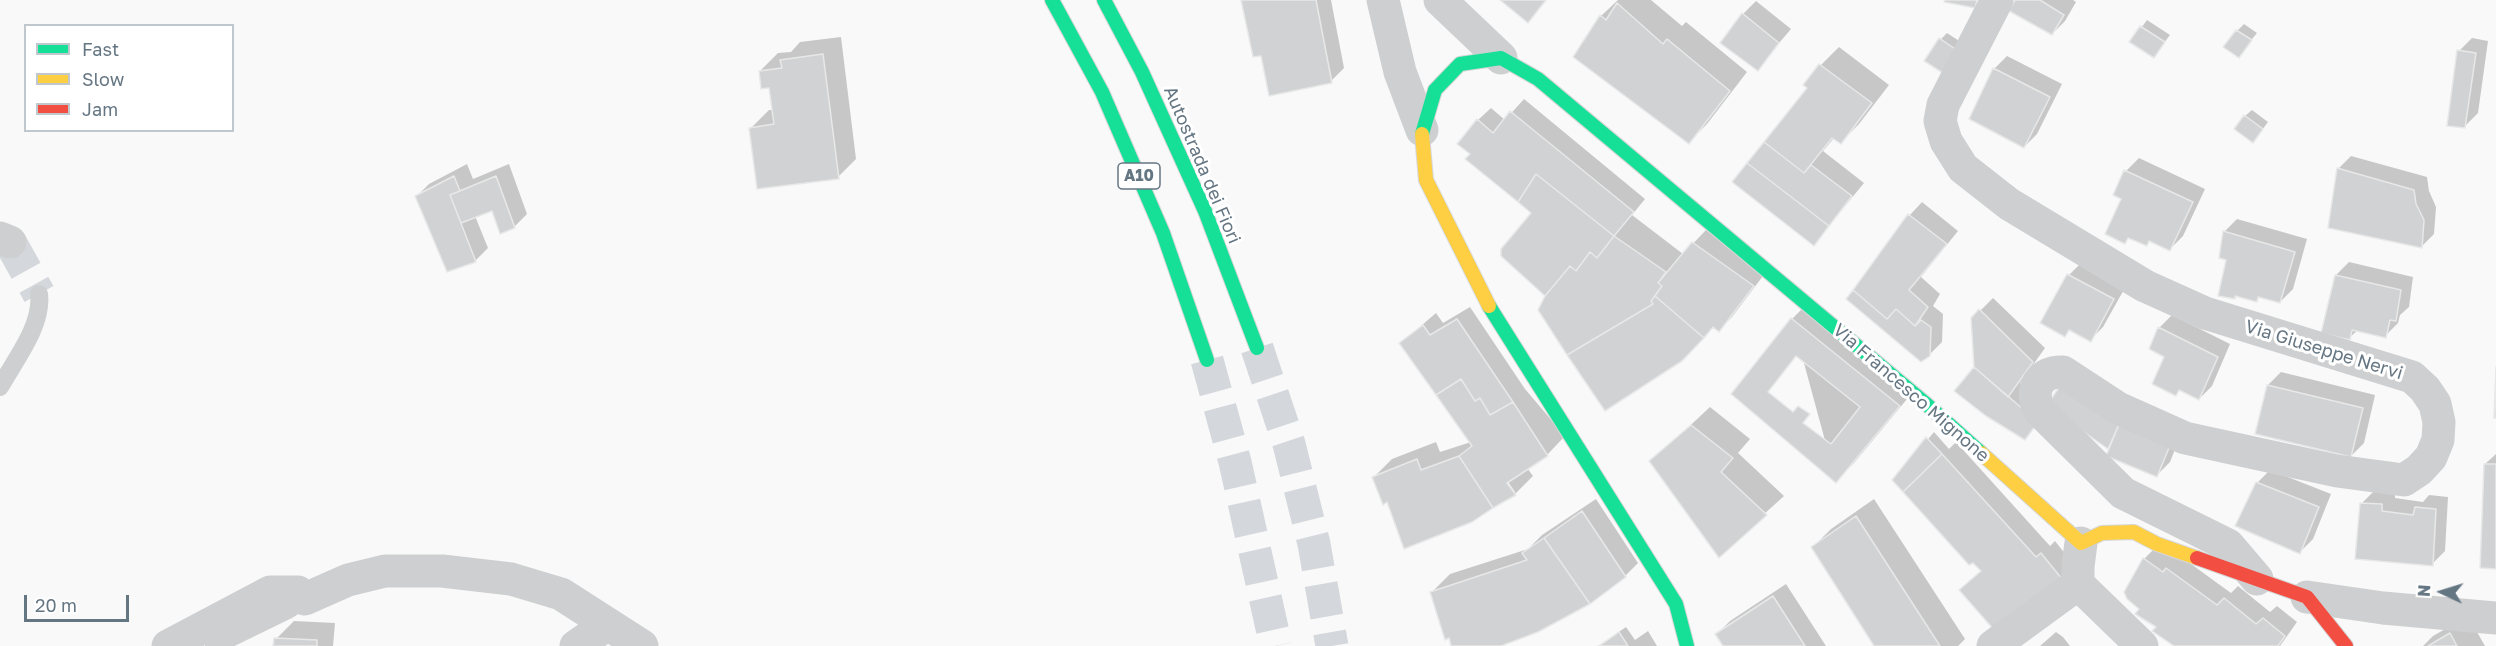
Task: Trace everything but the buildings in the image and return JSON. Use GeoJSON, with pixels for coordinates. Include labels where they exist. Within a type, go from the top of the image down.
{"type":"FeatureCollection","features":[{"type":"Feature","properties":{"kind":"main road","name":"A10"},"geometry":{"type":"LineString","coordinates":[[1052,0],[1102,92],[1154,211],[1207,360]]}},
{"type":"Feature","properties":{"kind":"main road","name":"Autostrada dei Fiori"},"geometry":{"type":"LineString","coordinates":[[1104,0],[1142,72],[1205,211],[1257,348]]}},
{"type":"Feature","properties":{"kind":"main road"},"geometry":{"type":"LineString","coordinates":[[1501,58],[1460,64],[1435,90],[1422,130],[1426,180],[1493,313],[1676,604],[1687,646]]}},
{"type":"Feature","properties":{"kind":"main road","name":"Via Francesco Mignone"},"geometry":{"type":"LineString","coordinates":[[1501,58],[1538,79],[1785,285],[1925,403],[2081,543]]}},
{"type":"Feature","properties":{"kind":"main road"},"geometry":{"type":"LineString","coordinates":[[2081,543],[2102,533],[2134,532],[2157,544],[2307,597],[2346,646]]}},
{"type":"Feature","properties":{"kind":"street"},"geometry":{"type":"LineString","coordinates":[[1383,0],[1400,72],[1422,130]]}},
{"type":"Feature","properties":{"kind":"street","name":"Via Francesco Mignone"},"geometry":{"type":"LineString","coordinates":[[1440,0],[1501,58]]}},
{"type":"Feature","properties":{"kind":"street","name":"Via Giuseppe Nervi"},"geometry":{"type":"LineString","coordinates":[[1997,0],[1943,105],[1940,121],[1946,141],[1963,168],[2009,204],[2145,286],[2205,313],[2412,377],[2426,389],[2435,404],[2439,422],[2438,440],[2431,457],[2419,470],[2404,480],[2337,471],[2185,438],[2118,408],[2063,372],[2047,374],[2041,379],[2034,394],[2039,410],[2123,493],[2228,545],[2257,579]]}},
{"type":"Feature","properties":{"kind":"street"},"geometry":{"type":"LineString","coordinates":[[1993,646],[2078,584],[2081,543]]}},
{"type":"Feature","properties":{"kind":"street"},"geometry":{"type":"LineString","coordinates":[[168,646],[270,592],[298,592],[305,599],[348,580],[386,571],[442,571],[511,579],[561,594],[642,646]]}},
{"type":"Feature","properties":{"kind":"street"},"geometry":{"type":"LineString","coordinates":[[2078,584],[2142,646]]}},
{"type":"Feature","properties":{"kind":"street"},"geometry":{"type":"LineString","coordinates":[[2307,597],[2383,608],[2496,618]]}},
{"type":"Feature","properties":{"kind":"street"},"geometry":{"type":"LineString","coordinates":[[576,646],[608,624]]}},
{"type":"Feature","properties":{"kind":"lane"},"geometry":{"type":"LineString","coordinates":[[0,387],[32,329],[41,306],[39,294]]}},
{"type":"Feature","properties":{"kind":"lane"},"geometry":{"type":"LineString","coordinates":[[214,646],[288,610],[305,599]]}},
{"type":"Feature","properties":{"kind":"tunnel"},"geometry":{"type":"LineString","coordinates":[[10,242],[39,294]]}},
{"type":"Feature","properties":{"kind":"tunnel"},"geometry":{"type":"LineString","coordinates":[[1257,348],[1289,444],[1314,544],[1332,646]]}},
{"type":"Feature","properties":{"kind":"tunnel"},"geometry":{"type":"LineString","coordinates":[[1207,360],[1235,462],[1276,646]]}},
{"type":"Feature","properties":{"kind":"traffic: fast"},"geometry":{"type":"LineString","coordinates":[[1052,0],[1102,92],[1163,233],[1207,360]]}},
{"type":"Feature","properties":{"kind":"traffic: fast"},"geometry":{"type":"LineString","coordinates":[[1104,0],[1142,72],[1205,211],[1257,348]]}},
{"type":"Feature","properties":{"kind":"traffic: fast"},"geometry":{"type":"LineString","coordinates":[[1422,134],[1435,90],[1460,64],[1501,58],[1538,79],[1925,403],[1981,453]]}},
{"type":"Feature","properties":{"kind":"traffic: fast"},"geometry":{"type":"LineString","coordinates":[[1489,306],[1676,604],[1687,646]]}},
{"type":"Feature","properties":{"kind":"traffic: slow"},"geometry":{"type":"LineString","coordinates":[[1422,134],[1426,180],[1489,306]]}},
{"type":"Feature","properties":{"kind":"traffic: slow"},"geometry":{"type":"LineString","coordinates":[[1981,453],[2081,543],[2102,533],[2134,532],[2157,544],[2197,558]]}},
{"type":"Feature","properties":{"kind":"traffic: jam"},"geometry":{"type":"LineString","coordinates":[[2197,558],[2307,597],[2346,646]]}}]}
